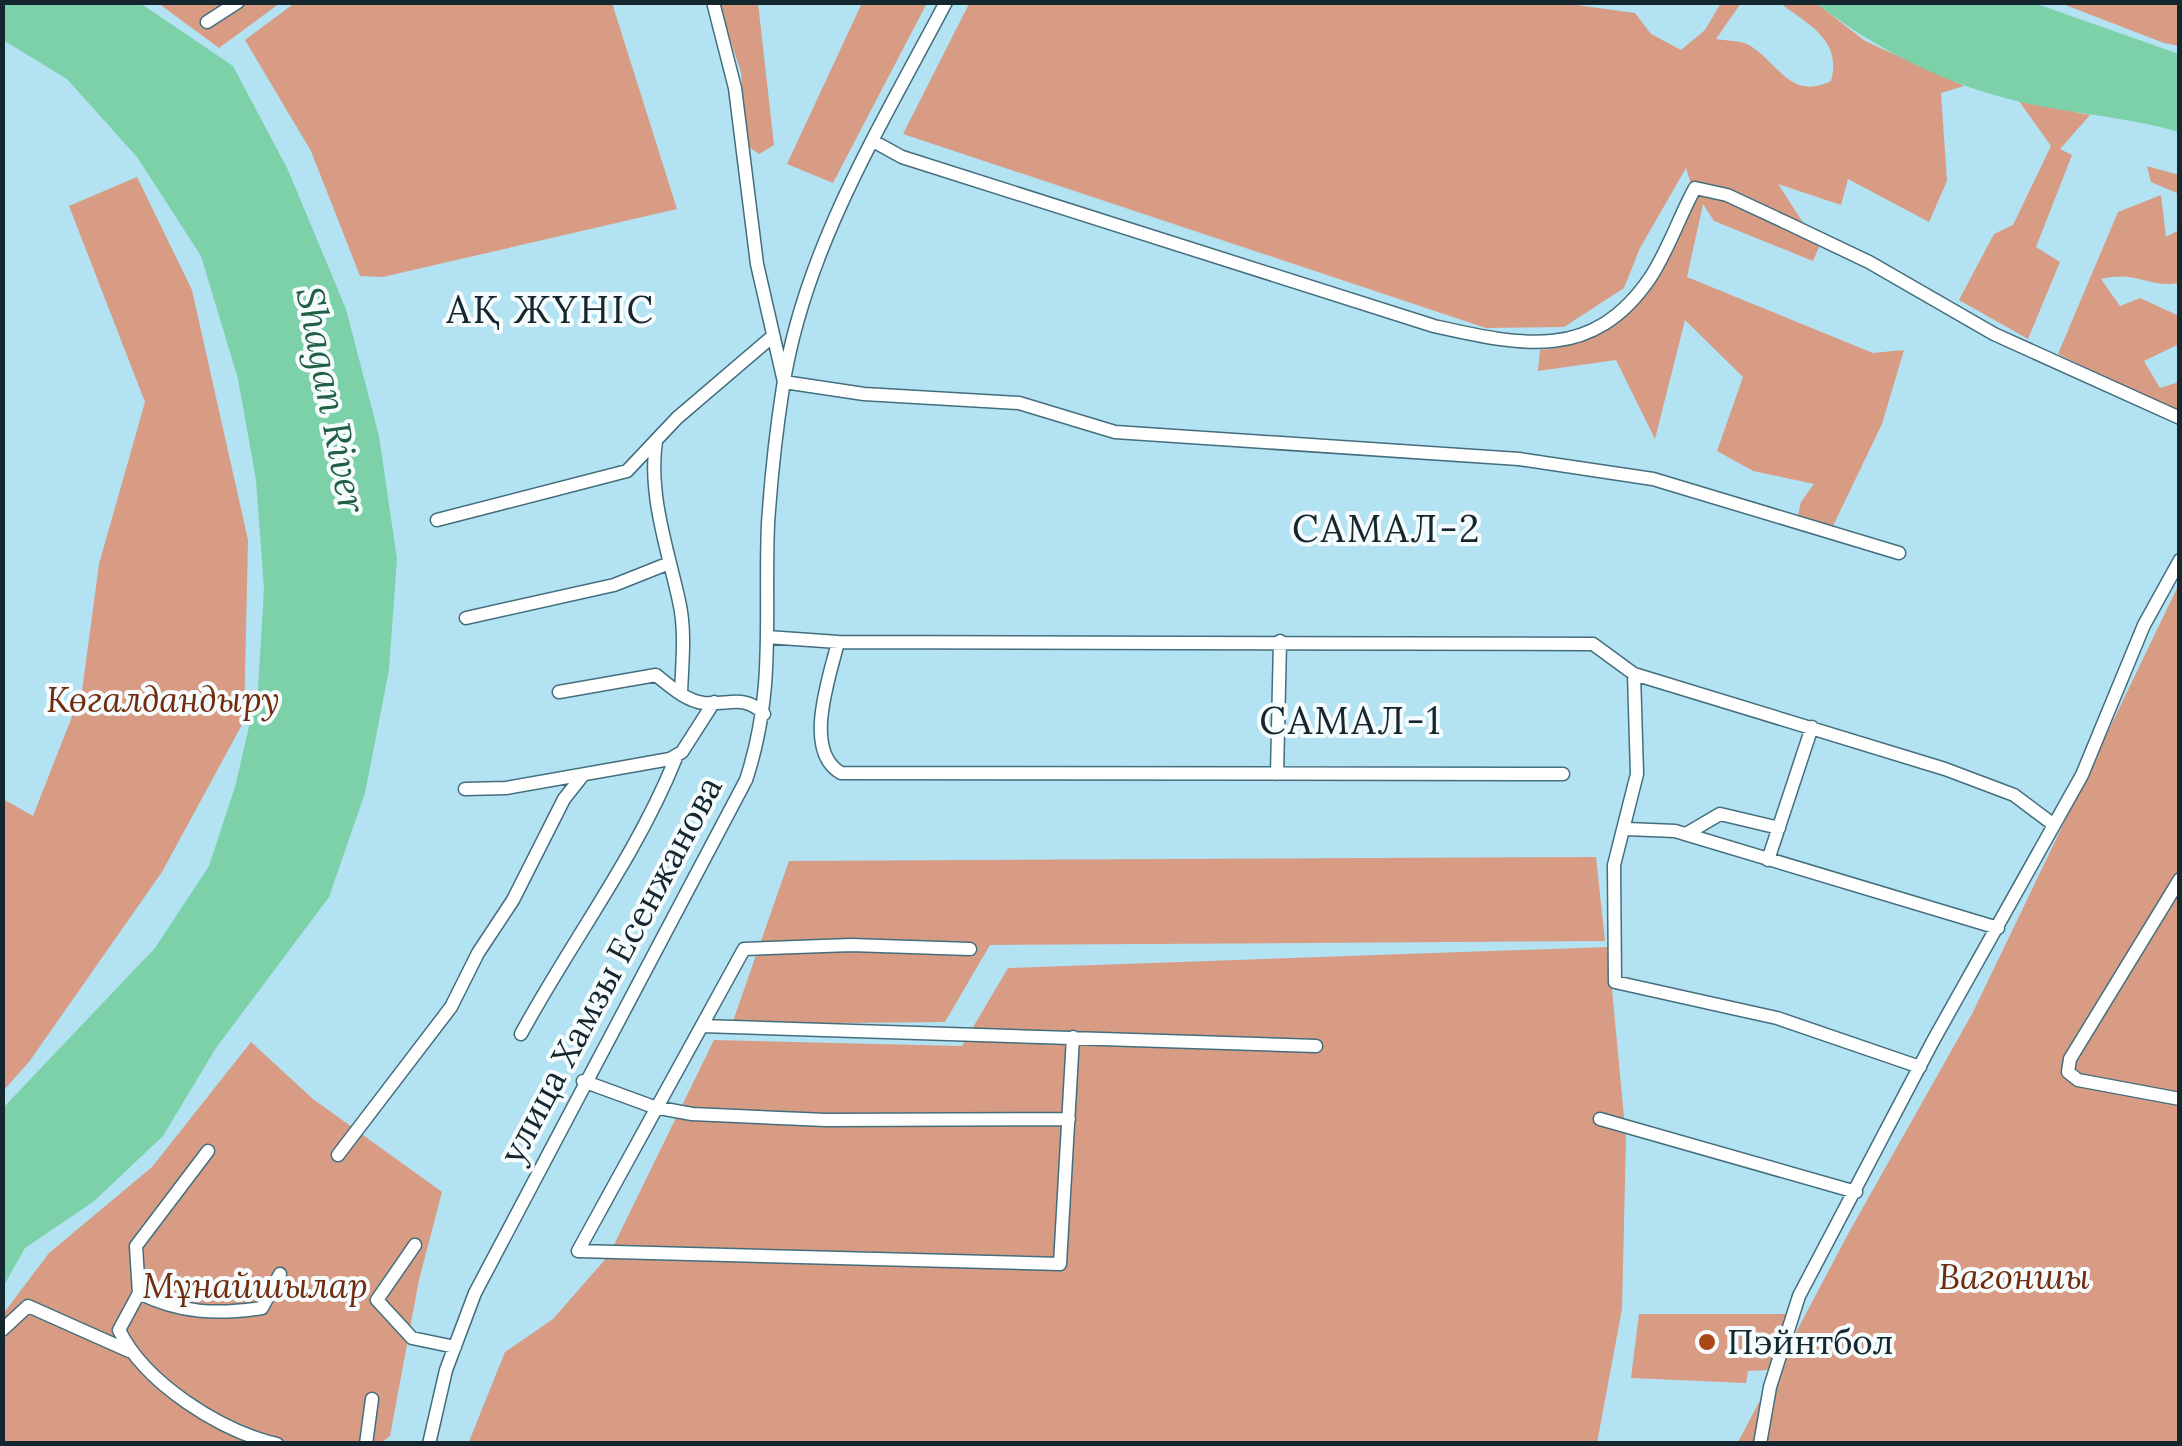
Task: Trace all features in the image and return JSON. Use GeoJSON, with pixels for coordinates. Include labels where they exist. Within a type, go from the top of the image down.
{"type":"FeatureCollection","features":[{"type":"Feature","properties":{"kind":"street"},"geometry":{"type":"LineString","coordinates":[[207,22],[238,2]]}},
{"type":"Feature","properties":{"kind":"street"},"geometry":{"type":"LineString","coordinates":[[713,2],[735,88],[757,264],[784,382],[864,394],[1020,403],[1115,432],[1519,459],[1652,479],[1900,553]]}},
{"type":"Feature","properties":{"kind":"street","name":"улица Хамзы Есенжанова"},"geometry":{"type":"LineString","coordinates":[[429,1444],[454,1348],[475,1293],[583,1081],[730,816],[746,780],[764,714],[768,525],[784,382],[824,243],[946,2]]}},
{"type":"Feature","properties":{"kind":"street"},"geometry":{"type":"LineString","coordinates":[[873,141],[902,158],[1434,326],[1506,342],[1562,343],[1596,327],[1624,305],[1650,278],[1695,188],[1727,196],[1787,222],[1869,262],[1994,334],[2180,418]]}},
{"type":"Feature","properties":{"kind":"street"},"geometry":{"type":"LineString","coordinates":[[438,520],[627,471],[750,352],[773,336]]}},
{"type":"Feature","properties":{"kind":"street"},"geometry":{"type":"LineString","coordinates":[[656,442],[652,466],[666,564],[680,602],[681,694]]}},
{"type":"Feature","properties":{"kind":"street"},"geometry":{"type":"LineString","coordinates":[[1760,1444],[1770,1386],[1799,1296],[1920,1066],[2054,825],[2124,681],[2144,625],[2180,560]]}},
{"type":"Feature","properties":{"kind":"street"},"geometry":{"type":"LineString","coordinates":[[466,618],[614,585],[666,564]]}},
{"type":"Feature","properties":{"kind":"street"},"geometry":{"type":"LineString","coordinates":[[768,637],[838,642],[1593,644],[1634,674],[2014,795],[2054,825]]}},
{"type":"Feature","properties":{"kind":"street"},"geometry":{"type":"LineString","coordinates":[[1277,774],[1280,641]]}},
{"type":"Feature","properties":{"kind":"street"},"geometry":{"type":"LineString","coordinates":[[838,642],[826,697],[822,746],[825,759],[841,773],[1563,774]]}},
{"type":"Feature","properties":{"kind":"street"},"geometry":{"type":"LineString","coordinates":[[560,692],[656,674],[681,694],[703,703],[737,699],[754,704],[764,714]]}},
{"type":"Feature","properties":{"kind":"street"},"geometry":{"type":"LineString","coordinates":[[1634,674],[1637,774],[1627,829],[1614,866],[1615,982],[1777,1018],[1920,1066]]}},
{"type":"Feature","properties":{"kind":"street"},"geometry":{"type":"LineString","coordinates":[[522,1034],[555,973],[588,928],[662,794],[678,755],[714,702]]}},
{"type":"Feature","properties":{"kind":"street"},"geometry":{"type":"LineString","coordinates":[[1768,860],[1812,728]]}},
{"type":"Feature","properties":{"kind":"street"},"geometry":{"type":"LineString","coordinates":[[465,789],[506,788],[678,755]]}},
{"type":"Feature","properties":{"kind":"street"},"geometry":{"type":"LineString","coordinates":[[338,1155],[451,1007],[478,953],[513,900],[564,799],[584,774]]}},
{"type":"Feature","properties":{"kind":"street"},"geometry":{"type":"LineString","coordinates":[[1686,834],[1720,814],[1779,828]]}},
{"type":"Feature","properties":{"kind":"street"},"geometry":{"type":"LineString","coordinates":[[1627,829],[1686,834],[1998,928]]}},
{"type":"Feature","properties":{"kind":"street"},"geometry":{"type":"LineString","coordinates":[[2180,879],[2070,1060],[2068,1072],[2078,1080],[2180,1099]]}},
{"type":"Feature","properties":{"kind":"street"},"geometry":{"type":"LineString","coordinates":[[970,950],[744,948],[578,1251],[1060,1264],[1073,1037]]}},
{"type":"Feature","properties":{"kind":"street"},"geometry":{"type":"LineString","coordinates":[[702,1026],[1316,1046]]}},
{"type":"Feature","properties":{"kind":"street"},"geometry":{"type":"LineString","coordinates":[[583,1081],[654,1107],[692,1114],[826,1120],[1069,1118]]}},
{"type":"Feature","properties":{"kind":"street"},"geometry":{"type":"LineString","coordinates":[[1600,1119],[1856,1192]]}},
{"type":"Feature","properties":{"kind":"street"},"geometry":{"type":"LineString","coordinates":[[128,1350],[118,1330],[139,1293],[136,1246],[208,1151]]}},
{"type":"Feature","properties":{"kind":"street"},"geometry":{"type":"LineString","coordinates":[[415,1245],[377,1300],[412,1338],[454,1348]]}},
{"type":"Feature","properties":{"kind":"street"},"geometry":{"type":"LineString","coordinates":[[139,1293],[173,1310],[226,1314],[262,1308],[280,1274]]}},
{"type":"Feature","properties":{"kind":"street"},"geometry":{"type":"LineString","coordinates":[[2,1330],[28,1306],[128,1350],[182,1397],[250,1438],[277,1444]]}},
{"type":"Feature","properties":{"kind":"street"},"geometry":{"type":"LineString","coordinates":[[366,1444],[372,1399]]}},
{"type":"Feature","properties":{"kind":"green space"},"geometry":{"type":"Polygon","coordinates":[[[296,2],[612,3],[677,209],[383,277],[360,276],[311,151],[245,40],[296,2]]]}},
{"type":"Feature","properties":{"kind":"green space"},"geometry":{"type":"Polygon","coordinates":[[[970,2],[1562,3],[1635,13],[1651,34],[1681,50],[1705,30],[1721,3],[1741,3],[1716,39],[1749,45],[1786,77],[1805,86],[1831,81],[1832,55],[1821,35],[1780,3],[1816,3],[1865,41],[1964,86],[1941,93],[1947,181],[1929,222],[1848,179],[1841,205],[1778,184],[1819,247],[1813,261],[1714,221],[1703,204],[1687,277],[1873,353],[1904,350],[1882,424],[1832,528],[1797,520],[1801,502],[1814,484],[1753,471],[1717,451],[1743,377],[1685,320],[1655,439],[1616,360],[1538,371],[1540,350],[1600,334],[1622,319],[1656,279],[1696,200],[1686,168],[1640,248],[1624,288],[1564,327],[1486,328],[903,134],[970,2]]]}},
{"type":"Feature","properties":{"kind":"green space"},"geometry":{"type":"Polygon","coordinates":[[[158,3],[280,3],[219,48],[158,3]]]}},
{"type":"Feature","properties":{"kind":"green space"},"geometry":{"type":"Polygon","coordinates":[[[718,3],[758,3],[774,145],[759,154],[747,146],[741,72],[718,3]]]}},
{"type":"Feature","properties":{"kind":"green space"},"geometry":{"type":"Polygon","coordinates":[[[862,3],[927,3],[833,183],[787,164],[862,3]]]}},
{"type":"Feature","properties":{"kind":"green space"},"geometry":{"type":"Polygon","coordinates":[[[2060,3],[2179,3],[2179,46],[2164,43],[2060,3]]]}},
{"type":"Feature","properties":{"kind":"green space"},"geometry":{"type":"Polygon","coordinates":[[[2019,101],[2090,115],[2060,149],[2072,155],[2036,247],[2060,262],[2028,339],[1959,300],[1994,234],[2013,225],[2051,146],[2019,101]]]}},
{"type":"Feature","properties":{"kind":"green space"},"geometry":{"type":"Polygon","coordinates":[[[2147,166],[2179,175],[2179,194],[2151,182],[2147,166]]]}},
{"type":"Feature","properties":{"kind":"green space","name":"Көгалдандыру"},"geometry":{"type":"Polygon","coordinates":[[[137,177],[192,290],[248,540],[244,721],[162,872],[29,1062],[3,1091],[3,799],[33,816],[82,691],[99,564],[145,402],[69,206],[137,177]]]}},
{"type":"Feature","properties":{"kind":"green space"},"geometry":{"type":"Polygon","coordinates":[[[2161,195],[2166,237],[2179,230],[2179,283],[2124,277],[2101,279],[2120,306],[2140,298],[2179,316],[2179,344],[2144,361],[2160,388],[2179,382],[2179,413],[2058,354],[2118,212],[2161,195]]]}},
{"type":"Feature","properties":{"kind":"green space","name":"Вагоншы"},"geometry":{"type":"Polygon","coordinates":[[[2179,584],[2179,1443],[1737,1444],[1848,1234],[1972,1014],[2179,584]]]}},
{"type":"Feature","properties":{"kind":"green space"},"geometry":{"type":"Polygon","coordinates":[[[1596,857],[1605,941],[990,945],[945,1022],[732,1024],[789,861],[1596,857]]]}},
{"type":"Feature","properties":{"kind":"green space"},"geometry":{"type":"Polygon","coordinates":[[[1608,947],[1626,1138],[1622,1309],[1597,1443],[468,1444],[505,1352],[553,1319],[609,1255],[714,1040],[962,1046],[1008,968],[1608,947]]]}},
{"type":"Feature","properties":{"kind":"green space","name":"Мұнайшылар"},"geometry":{"type":"Polygon","coordinates":[[[251,1042],[313,1099],[442,1192],[419,1280],[390,1436],[381,1443],[3,1444],[3,1314],[49,1253],[152,1167],[251,1042]]]}},
{"type":"Feature","properties":{"kind":"green space","name":"Пэйнтбол"},"geometry":{"type":"Polygon","coordinates":[[[1639,1314],[1787,1314],[1768,1370],[1748,1371],[1746,1383],[1631,1378],[1639,1314]]]}},
{"type":"Feature","properties":{"kind":"water","name":"Shagan River"},"geometry":{"type":"Polygon","coordinates":[[[3,2],[140,3],[233,66],[288,170],[346,309],[379,436],[397,559],[389,670],[365,793],[329,897],[216,1048],[163,1136],[93,1202],[25,1248],[3,1287],[3,1108],[155,948],[209,866],[235,787],[258,688],[264,589],[256,480],[238,379],[201,256],[137,157],[67,79],[3,40],[3,2]]]}},
{"type":"Feature","properties":{"kind":"water"},"geometry":{"type":"Polygon","coordinates":[[[1816,3],[2034,3],[2179,54],[2179,132],[2021,102],[1966,86],[1913,64],[1816,3]]]}},
{"type":"Feature","properties":{"kind":"place","name":"Пэйнтбол"},"geometry":{"type":"Point","coordinates":[1707,1342]}},
{"type":"Feature","properties":{"kind":"district","name":"АҚ ЖҮНІС"},"geometry":{"type":"Point","coordinates":[551,310]}},
{"type":"Feature","properties":{"kind":"district","name":"САМАЛ-2"},"geometry":{"type":"Point","coordinates":[1387,529]}},
{"type":"Feature","properties":{"kind":"district","name":"САМАЛ-1"},"geometry":{"type":"Point","coordinates":[1351,721]}}]}
